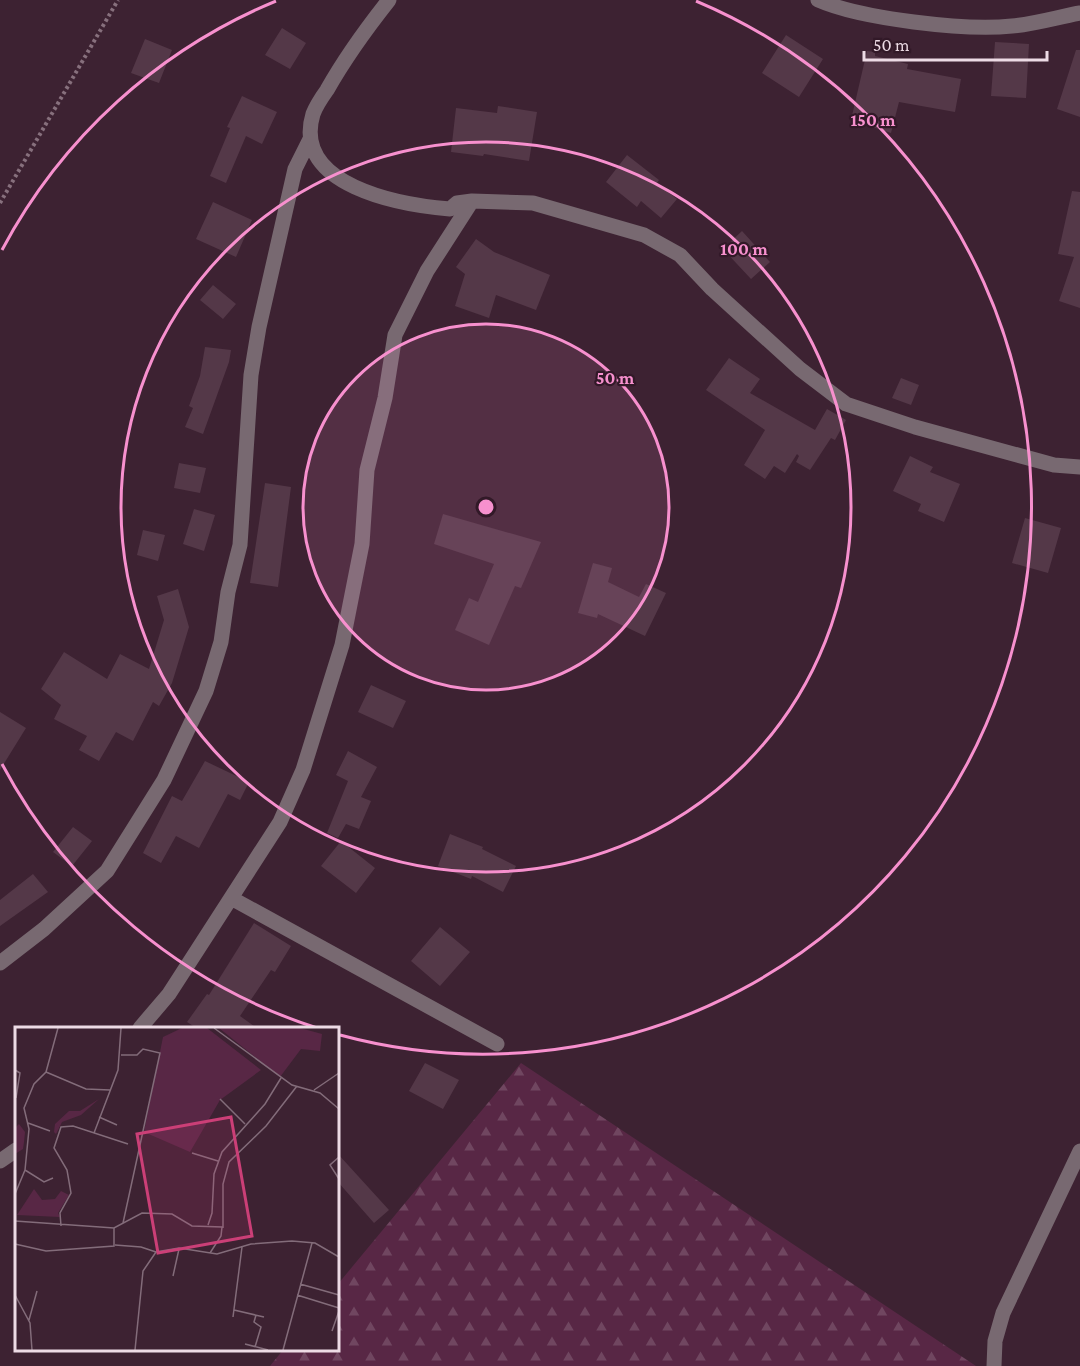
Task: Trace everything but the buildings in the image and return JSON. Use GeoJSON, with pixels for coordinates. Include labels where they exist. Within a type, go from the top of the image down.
{"type":"FeatureCollection","features":[{"type":"Feature","properties":{"kind":"street"},"geometry":{"type":"LineString","coordinates":[[0,963],[44,929],[107,871],[164,780],[206,690],[221,642],[228,592],[240,545],[250,375],[295,169],[310,140],[313,113],[343,61],[389,0]]}},
{"type":"Feature","properties":{"kind":"street"},"geometry":{"type":"LineString","coordinates":[[818,0],[941,25],[1012,26],[1080,13]]}},
{"type":"Feature","properties":{"kind":"street"},"geometry":{"type":"LineString","coordinates":[[310,140],[320,159],[333,174],[358,190],[429,207],[450,208],[457,203],[472,201],[533,203],[644,235],[680,255],[712,289],[800,369],[846,404],[915,427],[1044,462],[1080,467]]}},
{"type":"Feature","properties":{"kind":"street"},"geometry":{"type":"LineString","coordinates":[[142,1027],[169,994],[280,822],[303,770],[342,645],[362,544],[367,470],[385,398],[395,335],[427,271],[472,201]]}},
{"type":"Feature","properties":{"kind":"street"},"geometry":{"type":"LineString","coordinates":[[231,898],[496,1044]]}},
{"type":"Feature","properties":{"kind":"street"},"geometry":{"type":"LineString","coordinates":[[994,1366],[995,1341],[1003,1313],[1080,1150]]}},
{"type":"Feature","properties":{"kind":"street"},"geometry":{"type":"LineString","coordinates":[[0,1161],[15,1151]]}},
{"type":"Feature","properties":{"kind":"path"},"geometry":{"type":"LineString","coordinates":[[0,203],[118,0]]}},
{"type":"Feature","properties":{"kind":"green space"},"geometry":{"type":"Polygon","coordinates":[[[521,1063],[976,1366],[270,1366],[282,1351],[339,1351],[339,1283],[521,1063]]]}}]}
